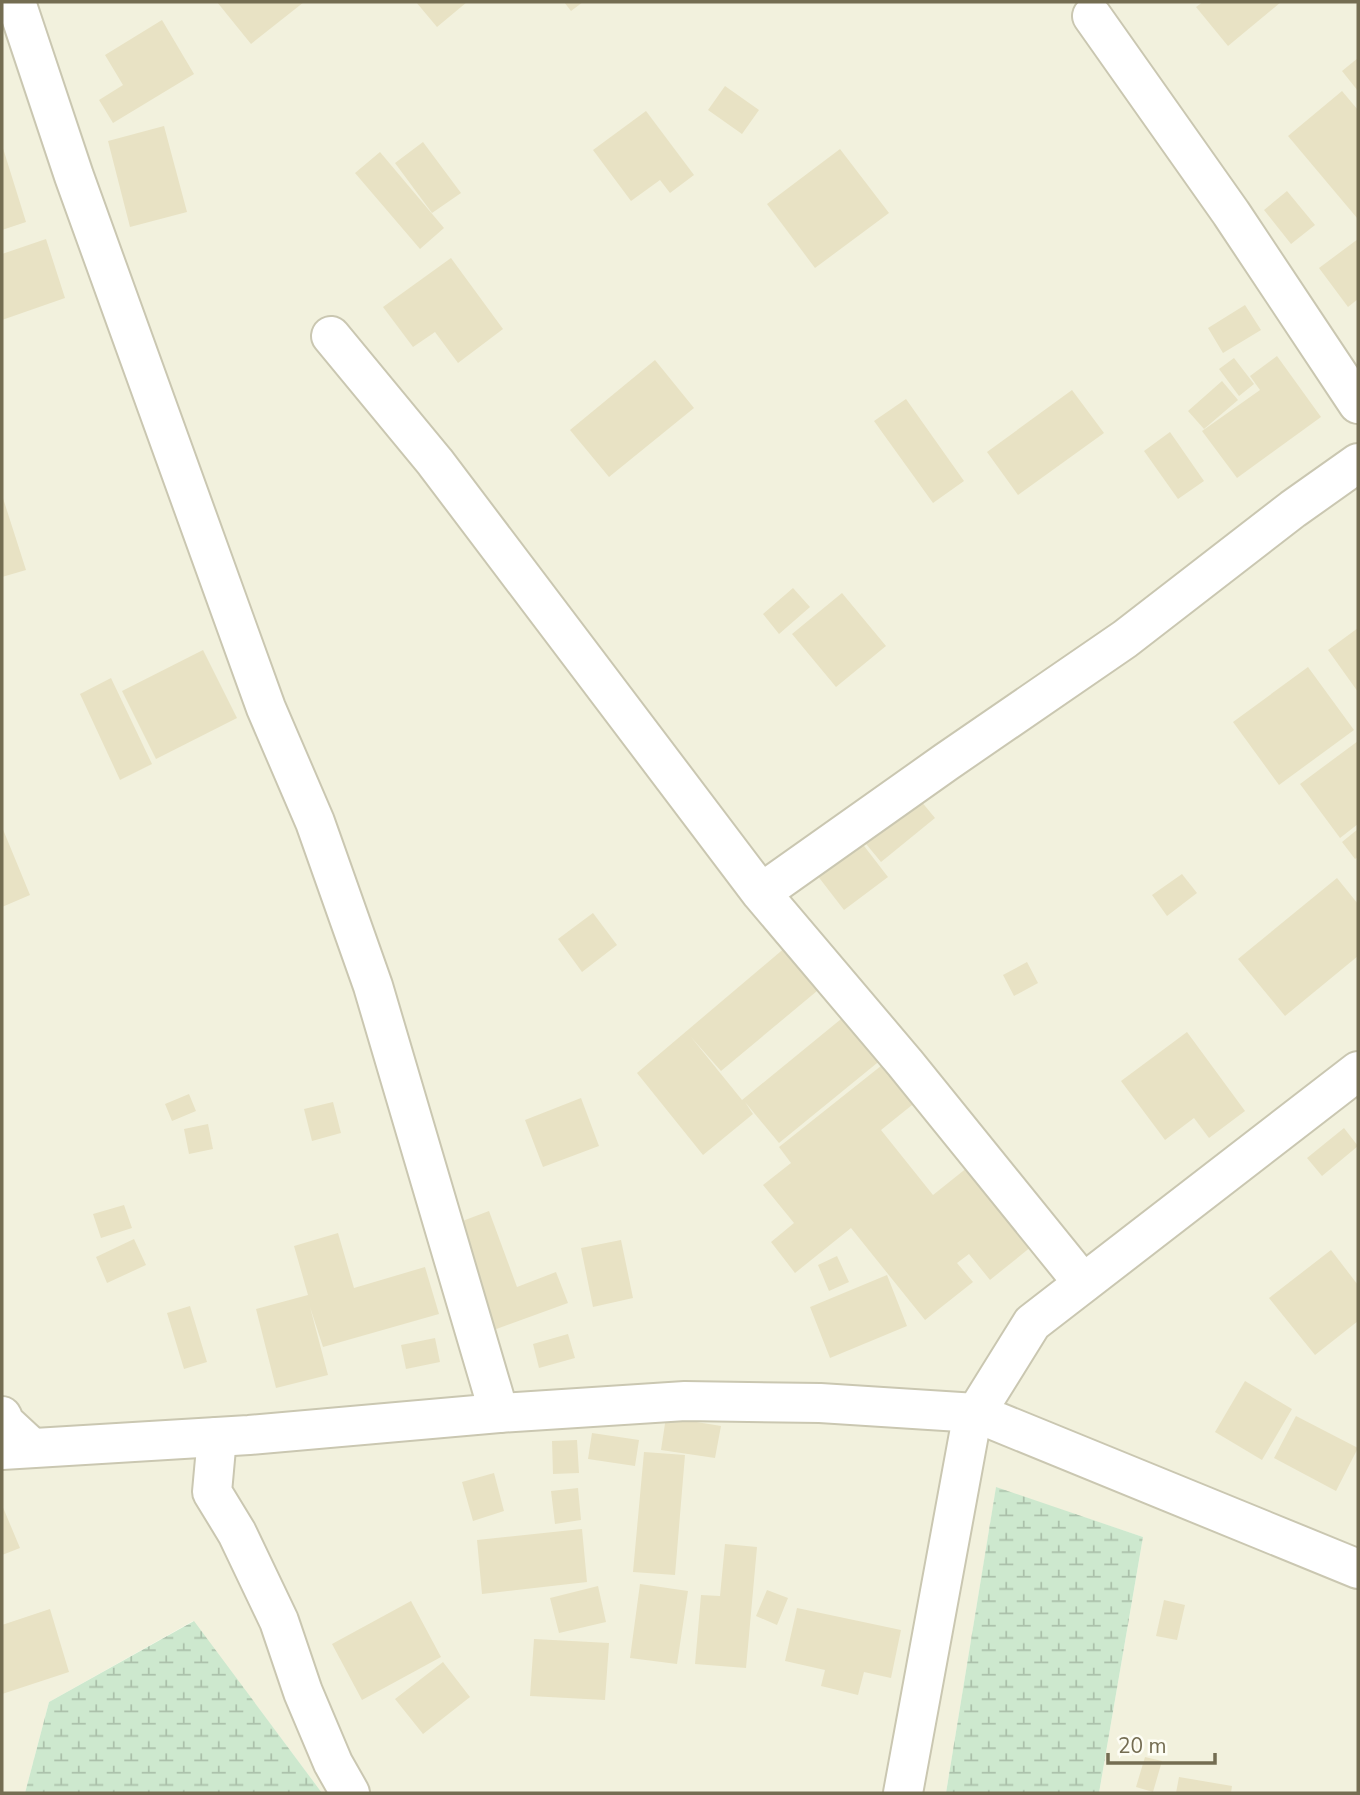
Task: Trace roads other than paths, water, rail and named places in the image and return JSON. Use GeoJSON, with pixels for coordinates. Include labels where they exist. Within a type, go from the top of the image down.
{"type":"FeatureCollection","features":[{"type":"Feature","properties":{"kind":"street"},"geometry":{"type":"LineString","coordinates":[[16,2],[74,176],[266,708],[315,822],[373,986],[499,1413]]}},
{"type":"Feature","properties":{"kind":"street"},"geometry":{"type":"LineString","coordinates":[[1092,16],[1231,213],[1358,404]]}},
{"type":"Feature","properties":{"kind":"street"},"geometry":{"type":"LineString","coordinates":[[331,336],[435,462],[761,893],[905,1063],[1083,1283]]}},
{"type":"Feature","properties":{"kind":"street"},"geometry":{"type":"LineString","coordinates":[[761,893],[1125,639],[1293,509],[1358,463]]}},
{"type":"Feature","properties":{"kind":"street"},"geometry":{"type":"LineString","coordinates":[[903,1793],[971,1423],[1031,1323],[1358,1071]]}},
{"type":"Feature","properties":{"kind":"street"},"geometry":{"type":"LineString","coordinates":[[2,1416],[17,1449],[217,1437],[499,1413],[685,1401],[820,1403],[976,1413],[1358,1569]]}},
{"type":"Feature","properties":{"kind":"street"},"geometry":{"type":"LineString","coordinates":[[217,1437],[212,1492],[237,1533],[279,1621],[303,1692],[333,1763],[350,1793]]}}]}
